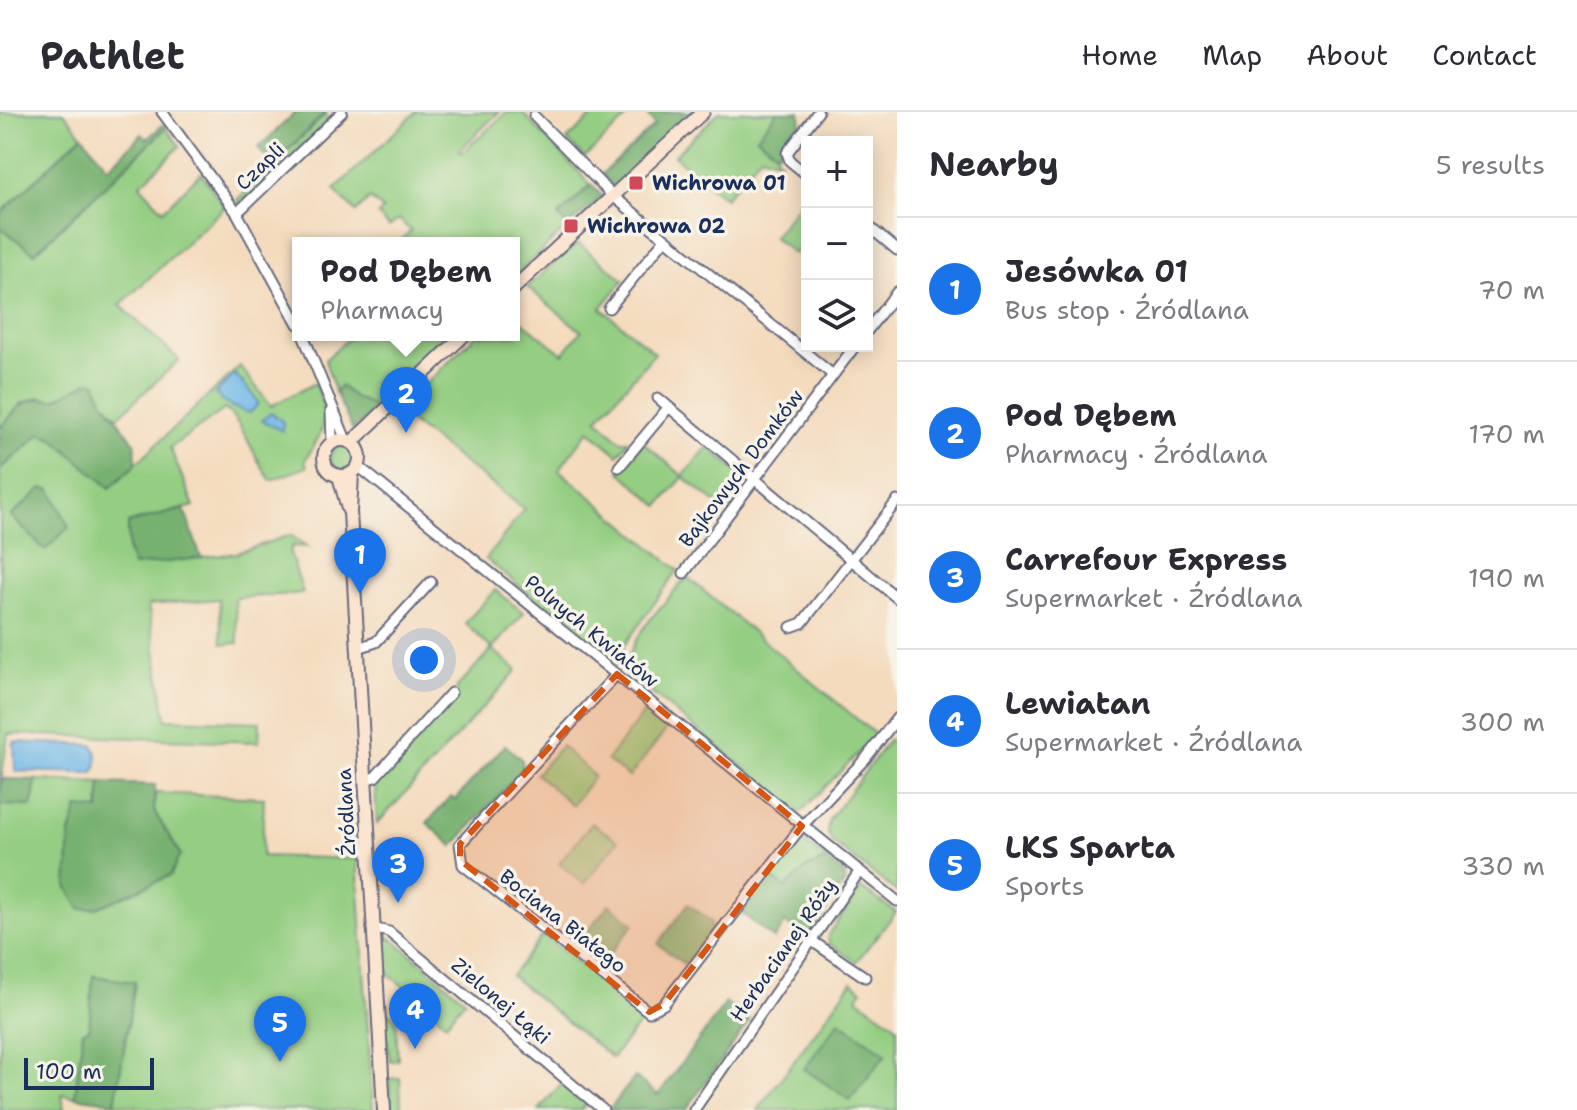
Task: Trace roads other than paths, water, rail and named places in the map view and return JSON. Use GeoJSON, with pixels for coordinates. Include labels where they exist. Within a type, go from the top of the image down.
{"type":"FeatureCollection","features":[{"type":"Feature","properties":{"kind":"main road"},"geometry":{"type":"LineString","coordinates":[[520,282],[703,112]]}},
{"type":"Feature","properties":{"kind":"main road"},"geometry":{"type":"LineString","coordinates":[[350,472],[352,445],[458,341]]}},
{"type":"Feature","properties":{"kind":"main road"},"geometry":{"type":"LineString","coordinates":[[332,442],[352,445]]}},
{"type":"Feature","properties":{"kind":"main road","name":"Źródlana"},"geometry":{"type":"LineString","coordinates":[[332,442],[324,451],[328,470],[350,472],[364,780],[384,1110]]}},
{"type":"Feature","properties":{"kind":"street"},"geometry":{"type":"LineString","coordinates":[[162,112],[237,213],[270,267],[292,312]]}},
{"type":"Feature","properties":{"kind":"street","name":"Czapli"},"geometry":{"type":"LineString","coordinates":[[237,213],[342,112]]}},
{"type":"Feature","properties":{"kind":"street"},"geometry":{"type":"LineString","coordinates":[[801,170],[790,161],[787,153],[818,112]]}},
{"type":"Feature","properties":{"kind":"street"},"geometry":{"type":"LineString","coordinates":[[534,116],[613,196],[833,375]]}},
{"type":"Feature","properties":{"kind":"street"},"geometry":{"type":"LineString","coordinates":[[873,230],[897,250]]}},
{"type":"Feature","properties":{"kind":"street"},"geometry":{"type":"LineString","coordinates":[[609,308],[665,239]]}},
{"type":"Feature","properties":{"kind":"street"},"geometry":{"type":"LineString","coordinates":[[873,323],[897,292]]}},
{"type":"Feature","properties":{"kind":"street"},"geometry":{"type":"LineString","coordinates":[[305,341],[330,403],[352,445]]}},
{"type":"Feature","properties":{"kind":"street","name":"Bajkowych Domków"},"geometry":{"type":"LineString","coordinates":[[684,573],[850,352]]}},
{"type":"Feature","properties":{"kind":"street"},"geometry":{"type":"LineString","coordinates":[[658,398],[897,598]]}},
{"type":"Feature","properties":{"kind":"street"},"geometry":{"type":"LineString","coordinates":[[330,403],[332,442]]}},
{"type":"Feature","properties":{"kind":"street"},"geometry":{"type":"LineString","coordinates":[[619,467],[668,408]]}},
{"type":"Feature","properties":{"kind":"street","name":"Polnych Kwiatów"},"geometry":{"type":"LineString","coordinates":[[350,472],[617,674],[802,826]]}},
{"type":"Feature","properties":{"kind":"street"},"geometry":{"type":"LineString","coordinates":[[791,627],[802,623],[897,501]]}},
{"type":"Feature","properties":{"kind":"street"},"geometry":{"type":"LineString","coordinates":[[358,648],[376,642],[431,582]]}},
{"type":"Feature","properties":{"kind":"street","name":"Bociana Białego"},"geometry":{"type":"LineString","coordinates":[[617,674],[460,844],[463,865],[649,1012],[664,1004],[802,826]]}},
{"type":"Feature","properties":{"kind":"street"},"geometry":{"type":"LineString","coordinates":[[364,780],[375,777],[451,693]]}},
{"type":"Feature","properties":{"kind":"street"},"geometry":{"type":"LineString","coordinates":[[802,826],[866,758],[897,718]]}},
{"type":"Feature","properties":{"kind":"street","name":"Herbacianej Róży"},"geometry":{"type":"LineString","coordinates":[[694,1110],[859,872],[802,826]]}},
{"type":"Feature","properties":{"kind":"street"},"geometry":{"type":"LineString","coordinates":[[859,872],[897,901]]}},
{"type":"Feature","properties":{"kind":"street","name":"Zielonej Łąki"},"geometry":{"type":"LineString","coordinates":[[372,928],[389,932],[603,1110]]}},
{"type":"Feature","properties":{"kind":"street"},"geometry":{"type":"LineString","coordinates":[[812,941],[865,977]]}},
{"type":"Feature","properties":{"kind":"water"},"geometry":{"type":"Polygon","coordinates":[[[235,374],[257,400],[258,404],[250,413],[230,406],[215,394],[235,374]]]}},
{"type":"Feature","properties":{"kind":"water"},"geometry":{"type":"Polygon","coordinates":[[[271,413],[283,422],[282,431],[262,420],[271,413]]]}},
{"type":"Feature","properties":{"kind":"water"},"geometry":{"type":"Polygon","coordinates":[[[14,742],[93,745],[97,763],[92,773],[15,771],[14,742]]]}},
{"type":"Feature","properties":{"kind":"place","name":"Wichrowa 01"},"geometry":{"type":"Point","coordinates":[636,183]}},
{"type":"Feature","properties":{"kind":"place","name":"Wichrowa 02"},"geometry":{"type":"Point","coordinates":[571,226]}},
{"type":"Feature","properties":{"kind":"place","name":"Pod Dębem"},"geometry":{"type":"Point","coordinates":[406,433]}},
{"type":"Feature","properties":{"kind":"place","name":"Jesówka 01"},"geometry":{"type":"Point","coordinates":[360,594]}},
{"type":"Feature","properties":{"kind":"place","name":"Carrefour Express"},"geometry":{"type":"Point","coordinates":[398,903]}},
{"type":"Feature","properties":{"kind":"place","name":"Lewiatan"},"geometry":{"type":"Point","coordinates":[415,1049]}},
{"type":"Feature","properties":{"kind":"place","name":"LKS Sparta"},"geometry":{"type":"Point","coordinates":[280,1062]}}]}
